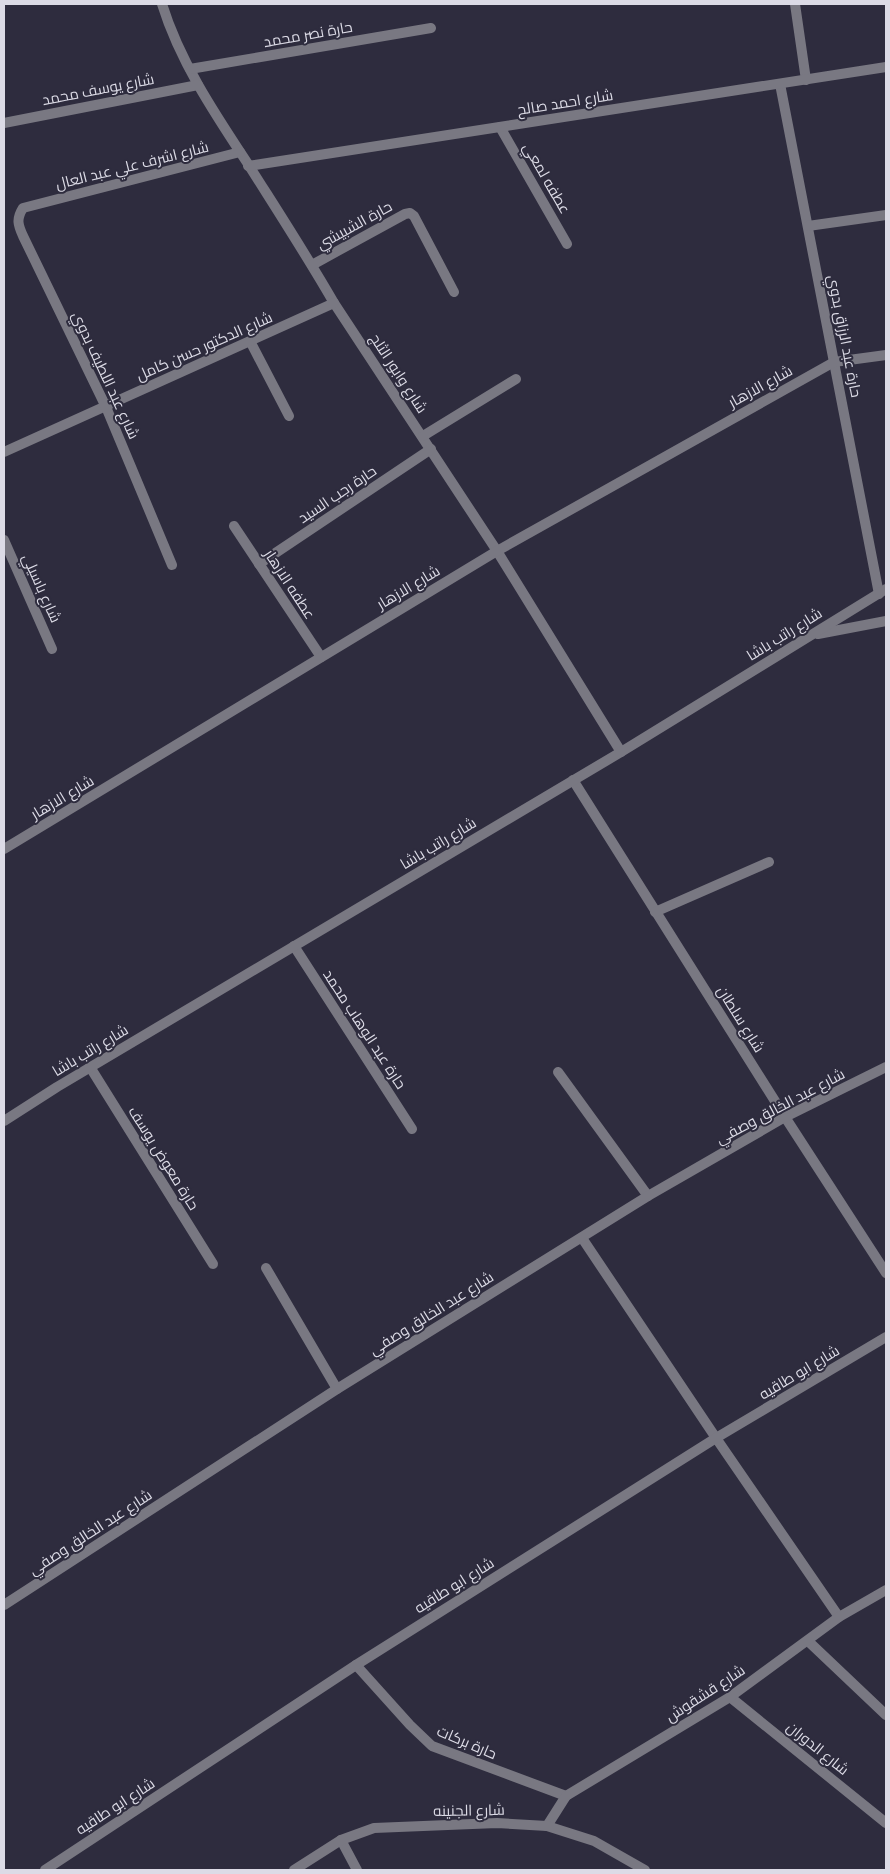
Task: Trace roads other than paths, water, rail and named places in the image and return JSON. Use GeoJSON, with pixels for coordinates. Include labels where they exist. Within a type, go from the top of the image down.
{"type":"FeatureCollection","features":[{"type":"Feature","properties":{"kind":"street","name":"شارع وابور الثلج"},"geometry":{"type":"LineString","coordinates":[[162,4],[198,85],[334,303],[497,551],[622,752]]}},
{"type":"Feature","properties":{"kind":"street"},"geometry":{"type":"LineString","coordinates":[[795,4],[806,80]]}},
{"type":"Feature","properties":{"kind":"street","name":"حارة نصر محمد"},"geometry":{"type":"LineString","coordinates":[[190,69],[431,28]]}},
{"type":"Feature","properties":{"kind":"street","name":"شارع احمد صالح"},"geometry":{"type":"LineString","coordinates":[[248,166],[886,68]]}},
{"type":"Feature","properties":{"kind":"street","name":"حارة عبد الرزاق بدوي"},"geometry":{"type":"LineString","coordinates":[[780,84],[834,362],[883,591]]}},
{"type":"Feature","properties":{"kind":"street","name":"شارع يوسف محمد"},"geometry":{"type":"LineString","coordinates":[[4,123],[198,85]]}},
{"type":"Feature","properties":{"kind":"street","name":"عطفه لمعي"},"geometry":{"type":"LineString","coordinates":[[500,127],[567,244]]}},
{"type":"Feature","properties":{"kind":"street","name":"شارع اشرف علي عبد العال"},"geometry":{"type":"LineString","coordinates":[[32,206],[240,152]]}},
{"type":"Feature","properties":{"kind":"street","name":"شارع عبد اللطيف بدوي"},"geometry":{"type":"LineString","coordinates":[[32,206],[23,208],[18,216],[18,225],[106,407],[172,565]]}},
{"type":"Feature","properties":{"kind":"street","name":"حارة الشبيشي"},"geometry":{"type":"LineString","coordinates":[[312,265],[404,214],[410,213],[414,216],[454,292]]}},
{"type":"Feature","properties":{"kind":"street"},"geometry":{"type":"LineString","coordinates":[[808,226],[886,215]]}},
{"type":"Feature","properties":{"kind":"street","name":"شارع الدكتور حسن كامل"},"geometry":{"type":"LineString","coordinates":[[4,452],[334,303]]}},
{"type":"Feature","properties":{"kind":"street"},"geometry":{"type":"LineString","coordinates":[[250,342],[289,416]]}},
{"type":"Feature","properties":{"kind":"street"},"geometry":{"type":"LineString","coordinates":[[834,362],[886,355]]}},
{"type":"Feature","properties":{"kind":"street","name":"شارع الازهار"},"geometry":{"type":"LineString","coordinates":[[4,849],[497,551],[834,362]]}},
{"type":"Feature","properties":{"kind":"street"},"geometry":{"type":"LineString","coordinates":[[423,436],[516,379]]}},
{"type":"Feature","properties":{"kind":"street","name":"حارة رجب السيد"},"geometry":{"type":"LineString","coordinates":[[259,564],[431,450]]}},
{"type":"Feature","properties":{"kind":"street","name":"عطفه الازهار"},"geometry":{"type":"LineString","coordinates":[[234,526],[321,657]]}},
{"type":"Feature","properties":{"kind":"street","name":"شارع باسيلي"},"geometry":{"type":"LineString","coordinates":[[4,540],[52,649]]}},
{"type":"Feature","properties":{"kind":"street"},"geometry":{"type":"LineString","coordinates":[[4,568],[13,561]]}},
{"type":"Feature","properties":{"kind":"street","name":"شارع راتب باشا"},"geometry":{"type":"LineString","coordinates":[[4,1121],[572,780],[622,752],[883,591]]}},
{"type":"Feature","properties":{"kind":"street"},"geometry":{"type":"LineString","coordinates":[[812,635],[886,621]]}},
{"type":"Feature","properties":{"kind":"street","name":"شارع سلطان"},"geometry":{"type":"LineString","coordinates":[[572,780],[785,1118],[886,1273]]}},
{"type":"Feature","properties":{"kind":"street"},"geometry":{"type":"LineString","coordinates":[[655,912],[769,862]]}},
{"type":"Feature","properties":{"kind":"street","name":"حارة عبد الوهاب محمد"},"geometry":{"type":"LineString","coordinates":[[294,946],[412,1129]]}},
{"type":"Feature","properties":{"kind":"street","name":"شارع عبد الخالق وصفي"},"geometry":{"type":"LineString","coordinates":[[4,1605],[337,1389],[648,1196],[785,1118],[886,1067]]}},
{"type":"Feature","properties":{"kind":"street","name":"حارة معوض يوسف"},"geometry":{"type":"LineString","coordinates":[[90,1068],[213,1264]]}},
{"type":"Feature","properties":{"kind":"street"},"geometry":{"type":"LineString","coordinates":[[558,1072],[648,1196]]}},
{"type":"Feature","properties":{"kind":"street"},"geometry":{"type":"LineString","coordinates":[[582,1238],[716,1438],[840,1617]]}},
{"type":"Feature","properties":{"kind":"street"},"geometry":{"type":"LineString","coordinates":[[266,1268],[337,1389]]}},
{"type":"Feature","properties":{"kind":"street","name":"شارع ابو طاقيه"},"geometry":{"type":"LineString","coordinates":[[45,1870],[356,1665],[716,1438],[886,1336]]}},
{"type":"Feature","properties":{"kind":"street","name":"شارع قشقوش"},"geometry":{"type":"LineString","coordinates":[[547,1826],[566,1796],[730,1697],[840,1617],[886,1590]]}},
{"type":"Feature","properties":{"kind":"street"},"geometry":{"type":"LineString","coordinates":[[808,1641],[886,1715]]}},
{"type":"Feature","properties":{"kind":"street","name":"حارة بركات"},"geometry":{"type":"LineString","coordinates":[[356,1665],[410,1725],[432,1746],[566,1796]]}},
{"type":"Feature","properties":{"kind":"street","name":"شارع الدوران"},"geometry":{"type":"LineString","coordinates":[[730,1697],[886,1823]]}},
{"type":"Feature","properties":{"kind":"street","name":"شارع الجنينه"},"geometry":{"type":"LineString","coordinates":[[294,1870],[341,1840],[374,1828],[497,1823],[547,1826],[594,1842],[641,1869]]}},
{"type":"Feature","properties":{"kind":"street"},"geometry":{"type":"LineString","coordinates":[[341,1840],[357,1870]]}}]}
